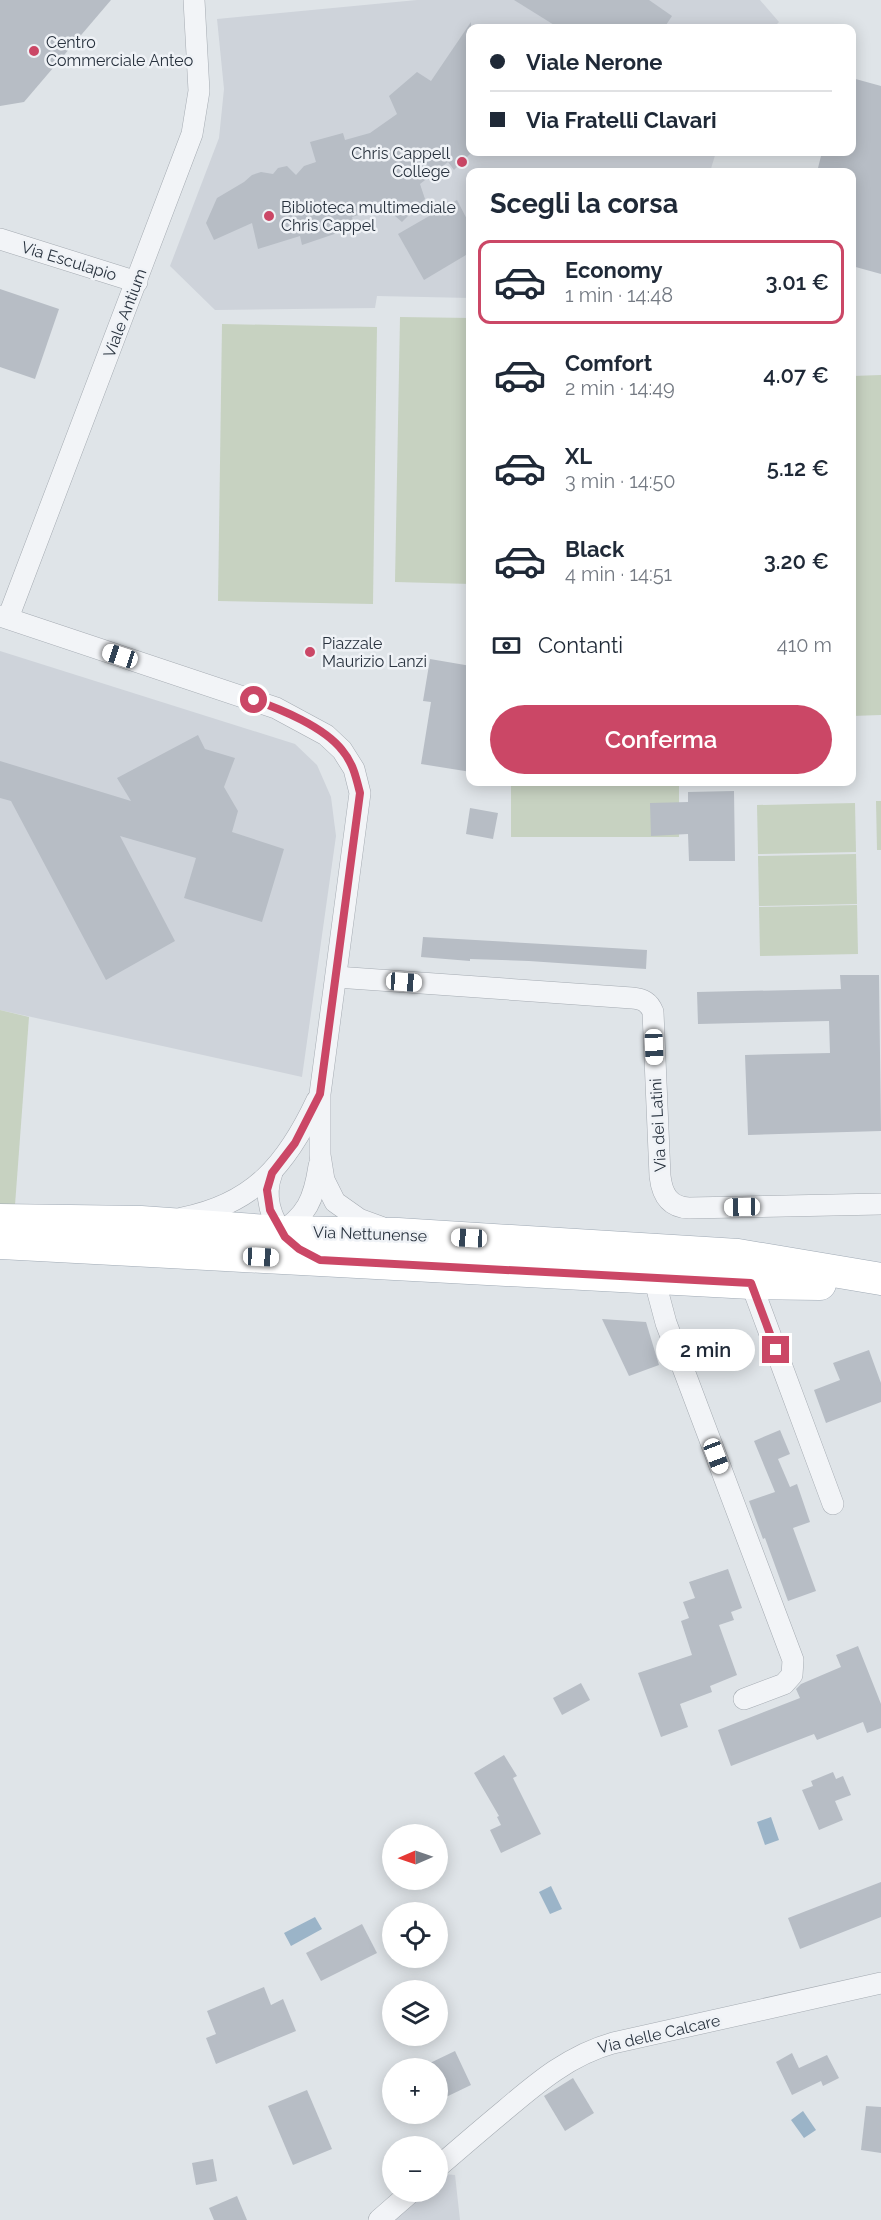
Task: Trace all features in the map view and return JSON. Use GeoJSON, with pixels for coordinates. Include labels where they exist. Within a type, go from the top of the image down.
{"type":"FeatureCollection","features":[{"type":"Feature","properties":{"kind":"main road","name":"Via Nettunense"},"geometry":{"type":"LineString","coordinates":[[0,1220],[141,1222],[282,1232],[398,1234],[655,1264]]}},
{"type":"Feature","properties":{"kind":"main road","name":"Via Nettunense"},"geometry":{"type":"LineString","coordinates":[[0,1243],[320,1260],[655,1264],[881,1279]]}},
{"type":"Feature","properties":{"kind":"main road","name":"Via Nettunense"},"geometry":{"type":"LineString","coordinates":[[750,1270],[881,1285]]}},
{"type":"Feature","properties":{"kind":"street","name":"Viale Antium"},"geometry":{"type":"LineString","coordinates":[[4,617],[137,282],[190,140],[196,120],[200,78],[194,0]]}},
{"type":"Feature","properties":{"kind":"street","name":"Via Esculapio"},"geometry":{"type":"LineString","coordinates":[[0,239],[137,282]]}},
{"type":"Feature","properties":{"kind":"street"},"geometry":{"type":"LineString","coordinates":[[4,617],[276,708],[326,735],[342,750],[354,768],[360,793],[320,1094],[321,1155],[324,1180],[335,1202],[359,1219],[398,1234]]}},
{"type":"Feature","properties":{"kind":"street","name":"Via dei Latini"},"geometry":{"type":"LineString","coordinates":[[336,978],[632,998],[644,1001],[649,1004],[653,1012],[660,1176],[662,1189],[669,1201],[679,1207],[688,1208],[881,1204]]}},
{"type":"Feature","properties":{"kind":"street"},"geometry":{"type":"LineString","coordinates":[[141,1222],[181,1218],[214,1209],[257,1185],[272,1173],[295,1143],[320,1094]]}},
{"type":"Feature","properties":{"kind":"street"},"geometry":{"type":"LineString","coordinates":[[242,1256],[282,1232],[308,1207],[315,1189],[321,1155]]}},
{"type":"Feature","properties":{"kind":"street"},"geometry":{"type":"LineString","coordinates":[[272,1173],[268,1197],[270,1210],[282,1232],[299,1249],[320,1260]]}},
{"type":"Feature","properties":{"kind":"street"},"geometry":{"type":"LineString","coordinates":[[655,1264],[666,1323],[793,1660],[792,1676],[784,1684],[744,1700]]}},
{"type":"Feature","properties":{"kind":"street"},"geometry":{"type":"LineString","coordinates":[[750,1270],[833,1504]]}},
{"type":"Feature","properties":{"kind":"street","name":"Via delle Calcare"},"geometry":{"type":"LineString","coordinates":[[448,2159],[538,2083],[566,2062],[592,2050],[613,2043],[881,1983]]}},
{"type":"Feature","properties":{"kind":"street"},"geometry":{"type":"LineString","coordinates":[[378,2220],[399,2202]]}},
{"type":"Feature","properties":{"kind":"shaded area","name":"Chris Cappell College"},"geometry":{"type":"Polygon","coordinates":[[[417,0],[760,0],[779,22],[777,24],[466,24],[466,156],[715,156],[711,168],[466,168],[466,298],[377,296],[375,308],[215,310],[170,266],[219,138],[224,89],[217,19],[417,0]]]}},
{"type":"Feature","properties":{"kind":"shaded area"},"geometry":{"type":"Polygon","coordinates":[[[0,651],[295,744],[317,765],[331,797],[336,836],[302,1077],[0,1010],[0,651]]]}},
{"type":"Feature","properties":{"kind":"shaded area"},"geometry":{"type":"Polygon","coordinates":[[[448,2174],[455,2175],[460,2220],[392,2220],[413,2202],[448,2202],[448,2174]]]}},
{"type":"Feature","properties":{"kind":"green space"},"geometry":{"type":"Polygon","coordinates":[[[400,317],[466,318],[466,584],[395,582],[400,317]]]}},
{"type":"Feature","properties":{"kind":"green space"},"geometry":{"type":"Polygon","coordinates":[[[222,324],[377,327],[373,604],[218,601],[222,324]]]}},
{"type":"Feature","properties":{"kind":"green space"},"geometry":{"type":"Polygon","coordinates":[[[881,375],[881,715],[856,716],[856,376],[881,375]]]}},
{"type":"Feature","properties":{"kind":"green space"},"geometry":{"type":"Polygon","coordinates":[[[511,786],[679,786],[679,837],[511,837],[511,786]]]}},
{"type":"Feature","properties":{"kind":"green space"},"geometry":{"type":"Polygon","coordinates":[[[876,801],[881,801],[881,850],[877,850],[876,801]]]}},
{"type":"Feature","properties":{"kind":"green space"},"geometry":{"type":"Polygon","coordinates":[[[855,803],[856,852],[758,854],[757,805],[855,803]]]}},
{"type":"Feature","properties":{"kind":"green space"},"geometry":{"type":"Polygon","coordinates":[[[856,854],[857,904],[759,906],[758,856],[856,854]]]}},
{"type":"Feature","properties":{"kind":"green space"},"geometry":{"type":"Polygon","coordinates":[[[857,905],[858,954],[760,956],[759,907],[857,905]]]}},
{"type":"Feature","properties":{"kind":"green space"},"geometry":{"type":"Polygon","coordinates":[[[0,1010],[29,1017],[15,1205],[0,1205],[0,1010]]]}},
{"type":"Feature","properties":{"kind":"water"},"geometry":{"type":"Polygon","coordinates":[[[771,1817],[779,1840],[765,1845],[757,1822],[771,1817]]]}},
{"type":"Feature","properties":{"kind":"water"},"geometry":{"type":"Polygon","coordinates":[[[551,1886],[562,1909],[550,1914],[539,1892],[551,1886]]]}},
{"type":"Feature","properties":{"kind":"water"},"geometry":{"type":"Polygon","coordinates":[[[315,1917],[322,1929],[291,1946],[284,1933],[315,1917]]]}},
{"type":"Feature","properties":{"kind":"water"},"geometry":{"type":"Polygon","coordinates":[[[803,2111],[816,2130],[804,2138],[791,2120],[803,2111]]]}},
{"type":"Feature","properties":{"kind":"building","name":"Centro Commerciale Anteo"},"geometry":{"type":"Polygon","coordinates":[[[0,0],[111,0],[24,102],[0,106],[0,0]]]}},
{"type":"Feature","properties":{"kind":"building"},"geometry":{"type":"Polygon","coordinates":[[[514,0],[649,0],[672,16],[667,24],[553,24],[514,0]]]}},
{"type":"Feature","properties":{"kind":"building"},"geometry":{"type":"Polygon","coordinates":[[[466,29],[466,156],[468,156],[454,170],[448,162],[420,184],[425,199],[402,222],[395,216],[390,205],[352,217],[355,227],[302,245],[300,236],[258,249],[252,223],[214,240],[206,223],[217,198],[252,175],[261,172],[273,174],[278,168],[287,166],[296,175],[304,166],[316,162],[310,142],[343,133],[345,140],[370,133],[397,114],[389,96],[417,72],[431,81],[466,29]]]}},
{"type":"Feature","properties":{"kind":"building"},"geometry":{"type":"Polygon","coordinates":[[[856,79],[881,86],[881,274],[856,267],[856,168],[818,168],[821,156],[856,156],[856,79]]]}},
{"type":"Feature","properties":{"kind":"building"},"geometry":{"type":"Polygon","coordinates":[[[457,200],[466,217],[466,255],[424,280],[398,234],[457,200]]]}},
{"type":"Feature","properties":{"kind":"building"},"geometry":{"type":"Polygon","coordinates":[[[0,289],[59,309],[35,379],[0,367],[0,289]]]}},
{"type":"Feature","properties":{"kind":"building"},"geometry":{"type":"Polygon","coordinates":[[[430,659],[466,665],[466,771],[421,764],[431,702],[423,701],[430,659]]]}},
{"type":"Feature","properties":{"kind":"building"},"geometry":{"type":"Polygon","coordinates":[[[198,735],[205,749],[235,758],[224,787],[238,811],[232,832],[284,849],[262,922],[184,898],[196,858],[120,836],[175,941],[106,980],[11,801],[0,798],[0,761],[131,801],[117,778],[198,735]]]}},
{"type":"Feature","properties":{"kind":"building"},"geometry":{"type":"Polygon","coordinates":[[[734,791],[735,861],[689,861],[688,834],[651,836],[650,803],[688,802],[688,792],[734,791]]]}},
{"type":"Feature","properties":{"kind":"building"},"geometry":{"type":"Polygon","coordinates":[[[470,808],[498,813],[493,839],[466,834],[470,808]]]}},
{"type":"Feature","properties":{"kind":"building"},"geometry":{"type":"Polygon","coordinates":[[[423,937],[647,950],[646,969],[421,957],[423,937]]]}},
{"type":"Feature","properties":{"kind":"building"},"geometry":{"type":"Polygon","coordinates":[[[840,975],[879,975],[881,1131],[748,1135],[745,1055],[830,1053],[829,1021],[698,1024],[697,992],[841,989],[840,975]]]}},
{"type":"Feature","properties":{"kind":"building"},"geometry":{"type":"Polygon","coordinates":[[[602,1319],[646,1322],[659,1365],[629,1376],[602,1319]]]}},
{"type":"Feature","properties":{"kind":"building"},"geometry":{"type":"Polygon","coordinates":[[[869,1350],[881,1383],[881,1402],[826,1423],[814,1390],[840,1380],[833,1363],[869,1350]]]}},
{"type":"Feature","properties":{"kind":"building"},"geometry":{"type":"Polygon","coordinates":[[[780,1430],[790,1454],[778,1459],[790,1487],[797,1484],[810,1522],[793,1528],[816,1591],[788,1601],[749,1501],[775,1492],[754,1441],[780,1430]]]}},
{"type":"Feature","properties":{"kind":"building"},"geometry":{"type":"Polygon","coordinates":[[[728,1569],[742,1608],[731,1612],[734,1620],[719,1625],[737,1675],[710,1686],[712,1692],[680,1704],[688,1727],[661,1737],[638,1673],[692,1655],[681,1621],[689,1618],[683,1602],[695,1598],[689,1582],[728,1569]]]}},
{"type":"Feature","properties":{"kind":"building"},"geometry":{"type":"Polygon","coordinates":[[[858,1646],[881,1704],[881,1728],[867,1733],[863,1722],[817,1740],[814,1734],[731,1766],[718,1730],[800,1698],[796,1689],[801,1684],[841,1667],[836,1655],[858,1646]]]}},
{"type":"Feature","properties":{"kind":"building"},"geometry":{"type":"Polygon","coordinates":[[[581,1683],[590,1700],[562,1715],[553,1698],[581,1683]]]}},
{"type":"Feature","properties":{"kind":"building"},"geometry":{"type":"Polygon","coordinates":[[[504,1755],[517,1776],[513,1778],[541,1834],[501,1853],[490,1830],[501,1825],[497,1817],[499,1816],[474,1773],[504,1755]]]}},
{"type":"Feature","properties":{"kind":"building"},"geometry":{"type":"Polygon","coordinates":[[[833,1772],[836,1779],[843,1776],[851,1795],[835,1801],[843,1820],[819,1830],[802,1790],[813,1786],[811,1781],[833,1772]]]}},
{"type":"Feature","properties":{"kind":"building"},"geometry":{"type":"Polygon","coordinates":[[[881,1882],[881,1917],[800,1949],[788,1918],[881,1882]]]}},
{"type":"Feature","properties":{"kind":"building"},"geometry":{"type":"Polygon","coordinates":[[[362,1924],[377,1953],[321,1981],[306,1953],[362,1924]]]}},
{"type":"Feature","properties":{"kind":"building"},"geometry":{"type":"Polygon","coordinates":[[[264,1987],[271,2005],[283,1999],[296,2031],[216,2064],[206,2038],[216,2034],[207,2011],[264,1987]]]}},
{"type":"Feature","properties":{"kind":"building"},"geometry":{"type":"Polygon","coordinates":[[[455,2051],[471,2085],[448,2096],[448,2058],[440,2058],[455,2051]]]}},
{"type":"Feature","properties":{"kind":"building"},"geometry":{"type":"Polygon","coordinates":[[[792,2053],[799,2068],[827,2055],[839,2078],[823,2086],[821,2081],[792,2095],[776,2062],[792,2053]]]}},
{"type":"Feature","properties":{"kind":"building"},"geometry":{"type":"Polygon","coordinates":[[[573,2078],[594,2113],[565,2131],[544,2096],[573,2078]]]}},
{"type":"Feature","properties":{"kind":"building"},"geometry":{"type":"Polygon","coordinates":[[[307,2090],[332,2149],[293,2165],[268,2106],[307,2090]]]}},
{"type":"Feature","properties":{"kind":"building"},"geometry":{"type":"Polygon","coordinates":[[[866,2106],[881,2107],[881,2153],[861,2150],[866,2106]]]}},
{"type":"Feature","properties":{"kind":"building"},"geometry":{"type":"Polygon","coordinates":[[[213,2159],[217,2181],[196,2185],[192,2163],[213,2159]]]}},
{"type":"Feature","properties":{"kind":"building"},"geometry":{"type":"Polygon","coordinates":[[[237,2196],[247,2220],[214,2220],[209,2208],[237,2196]]]}},
{"type":"Feature","properties":{"kind":"place","name":"Centro Commerciale Anteo"},"geometry":{"type":"Point","coordinates":[34,51]}},
{"type":"Feature","properties":{"kind":"place","name":"Chris Cappell College"},"geometry":{"type":"Point","coordinates":[462,162]}},
{"type":"Feature","properties":{"kind":"place","name":"Biblioteca multimediale Chris Cappel"},"geometry":{"type":"Point","coordinates":[269,216]}},
{"type":"Feature","properties":{"kind":"place","name":"Piazzale Maurizio Lanzi"},"geometry":{"type":"Point","coordinates":[310,652]}},
{"type":"Feature","properties":{"kind":"route"},"geometry":{"type":"LineString","coordinates":[[254,700],[276,708],[326,735],[342,750],[354,768],[360,793],[320,1094],[295,1143],[272,1173],[267,1190],[270,1210],[285,1237],[299,1249],[320,1260],[751,1283],[776,1350]]}}]}
